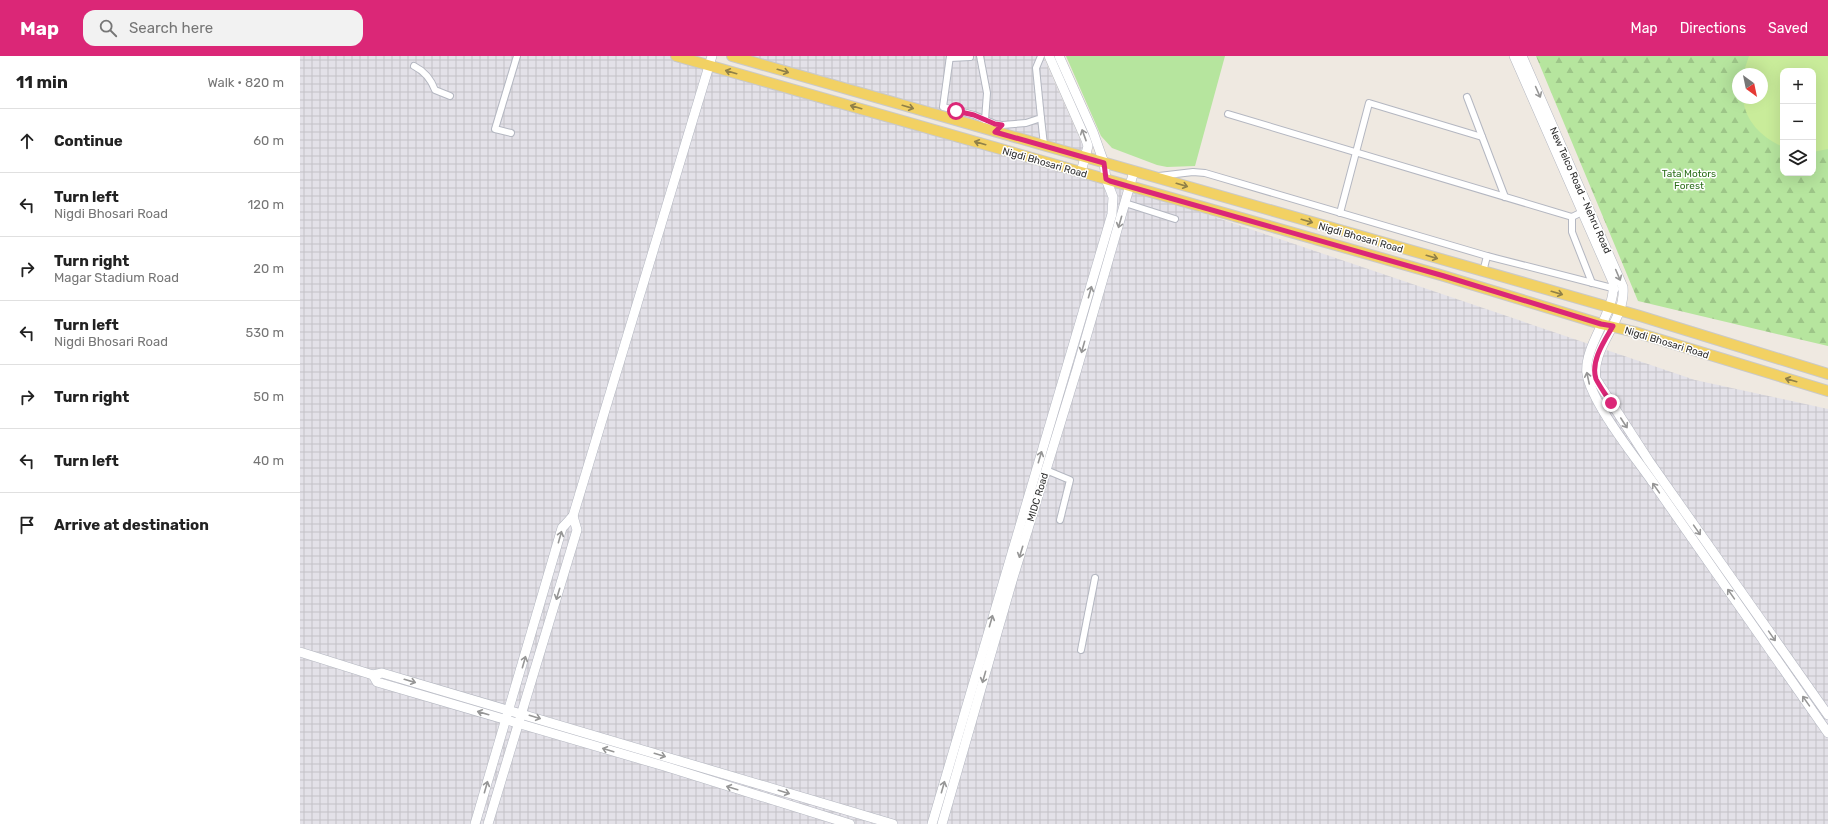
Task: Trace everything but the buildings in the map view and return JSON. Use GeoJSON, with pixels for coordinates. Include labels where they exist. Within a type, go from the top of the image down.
{"type":"FeatureCollection","features":[{"type":"Feature","properties":{"kind":"main road","name":"Nigdi Bhosari Road"},"geometry":{"type":"LineString","coordinates":[[676,56],[711,61],[1081,172],[1444,276],[1828,391]]}},
{"type":"Feature","properties":{"kind":"main road","name":"Nigdi Bhosari Road"},"geometry":{"type":"LineString","coordinates":[[732,56],[999,128],[1044,146],[1620,311],[1828,374]]}},
{"type":"Feature","properties":{"kind":"street"},"geometry":{"type":"LineString","coordinates":[[511,133],[495,129],[517,56]]}},
{"type":"Feature","properties":{"kind":"street"},"geometry":{"type":"LineString","coordinates":[[985,120],[987,93],[979,56],[950,57],[943,107],[974,115],[999,128],[1026,123],[1041,118]]}},
{"type":"Feature","properties":{"kind":"street"},"geometry":{"type":"LineString","coordinates":[[1041,56],[1036,68],[1044,146]]}},
{"type":"Feature","properties":{"kind":"street"},"geometry":{"type":"LineString","coordinates":[[1049,56],[1084,132],[1088,146],[1081,172]]}},
{"type":"Feature","properties":{"kind":"street"},"geometry":{"type":"LineString","coordinates":[[932,824],[1025,524],[1112,214],[1113,197],[1106,179],[1104,163],[1093,132],[1059,56]]}},
{"type":"Feature","properties":{"kind":"street","name":"New Telco Road - Nehru Road"},"geometry":{"type":"LineString","coordinates":[[1514,56],[1528,77]]}},
{"type":"Feature","properties":{"kind":"street","name":"New Telco Road - Nehru Road"},"geometry":{"type":"LineString","coordinates":[[1522,56],[1528,77],[1586,211],[1620,279],[1623,291],[1620,311],[1596,363],[1596,379],[1649,461],[1828,716]]}},
{"type":"Feature","properties":{"kind":"street"},"geometry":{"type":"LineString","coordinates":[[475,824],[510,710],[562,528],[573,516],[711,61]]}},
{"type":"Feature","properties":{"kind":"street"},"geometry":{"type":"LineString","coordinates":[[414,66],[423,71],[433,84],[435,90],[450,96]]}},
{"type":"Feature","properties":{"kind":"street"},"geometry":{"type":"LineString","coordinates":[[1468,97],[1505,197]]}},
{"type":"Feature","properties":{"kind":"street"},"geometry":{"type":"LineString","coordinates":[[1340,213],[1369,103],[1482,137]]}},
{"type":"Feature","properties":{"kind":"street"},"geometry":{"type":"LineString","coordinates":[[1228,114],[1572,217],[1586,211]]}},
{"type":"Feature","properties":{"kind":"street","name":"MIDC Road"},"geometry":{"type":"LineString","coordinates":[[942,824],[1025,524],[1046,470],[1134,171]]}},
{"type":"Feature","properties":{"kind":"street"},"geometry":{"type":"LineString","coordinates":[[1152,176],[1193,172],[1205,173],[1487,256],[1623,291]]}},
{"type":"Feature","properties":{"kind":"street"},"geometry":{"type":"LineString","coordinates":[[1125,203],[1175,219]]}},
{"type":"Feature","properties":{"kind":"street","name":"New Telco Road - Nehru Road"},"geometry":{"type":"LineString","coordinates":[[1586,211],[1614,289]]}},
{"type":"Feature","properties":{"kind":"street"},"geometry":{"type":"LineString","coordinates":[[1572,217],[1572,232],[1592,283]]}},
{"type":"Feature","properties":{"kind":"street"},"geometry":{"type":"LineString","coordinates":[[1483,272],[1487,256]]}},
{"type":"Feature","properties":{"kind":"street"},"geometry":{"type":"LineString","coordinates":[[1614,289],[1587,362],[1587,374],[1593,393],[1627,445],[1828,732]]}},
{"type":"Feature","properties":{"kind":"street"},"geometry":{"type":"LineString","coordinates":[[1046,470],[1070,480],[1060,520]]}},
{"type":"Feature","properties":{"kind":"street"},"geometry":{"type":"LineString","coordinates":[[488,824],[577,530],[573,516]]}},
{"type":"Feature","properties":{"kind":"street"},"geometry":{"type":"LineString","coordinates":[[1081,650],[1095,578]]}},
{"type":"Feature","properties":{"kind":"street"},"geometry":{"type":"LineString","coordinates":[[300,652],[373,675],[382,673],[521,713],[893,824]]}},
{"type":"Feature","properties":{"kind":"street"},"geometry":{"type":"LineString","coordinates":[[373,675],[377,682],[518,723],[850,824]]}},
{"type":"Feature","properties":{"kind":"shaded area"},"geometry":{"type":"Polygon","coordinates":[[[300,56],[670,56],[1103,179],[1695,380],[1828,409],[1828,824],[300,824],[300,56]]]}},
{"type":"Feature","properties":{"kind":"shaded area"},"geometry":{"type":"Polygon","coordinates":[[[743,56],[1043,56],[1087,155],[743,56]]]}},
{"type":"Feature","properties":{"kind":"green space"},"geometry":{"type":"Polygon","coordinates":[[[1066,56],[1225,56],[1195,166],[1167,167],[1157,165],[1112,148],[1101,136],[1066,56]]]}},
{"type":"Feature","properties":{"kind":"green space","name":"Tata Motors Forest"},"geometry":{"type":"Polygon","coordinates":[[[1536,56],[1828,56],[1828,346],[1638,301],[1536,56]]]}},
{"type":"Feature","properties":{"kind":"green space"},"geometry":{"type":"Polygon","coordinates":[[[1749,56],[1828,56],[1828,149],[1816,151],[1816,68],[1780,68],[1780,145],[1762,134],[1756,128],[1747,115],[1744,107],[1744,104],[1768,104],[1768,68],[1745,68],[1749,56]]]}},
{"type":"Feature","properties":{"kind":"route"},"geometry":{"type":"LineString","coordinates":[[956,111],[974,115],[995,124],[1002,125],[995,132],[1104,163],[1106,179],[1110,181],[1444,276],[1601,324],[1613,326],[1600,351],[1595,368],[1596,379],[1611,403]]}}]}
